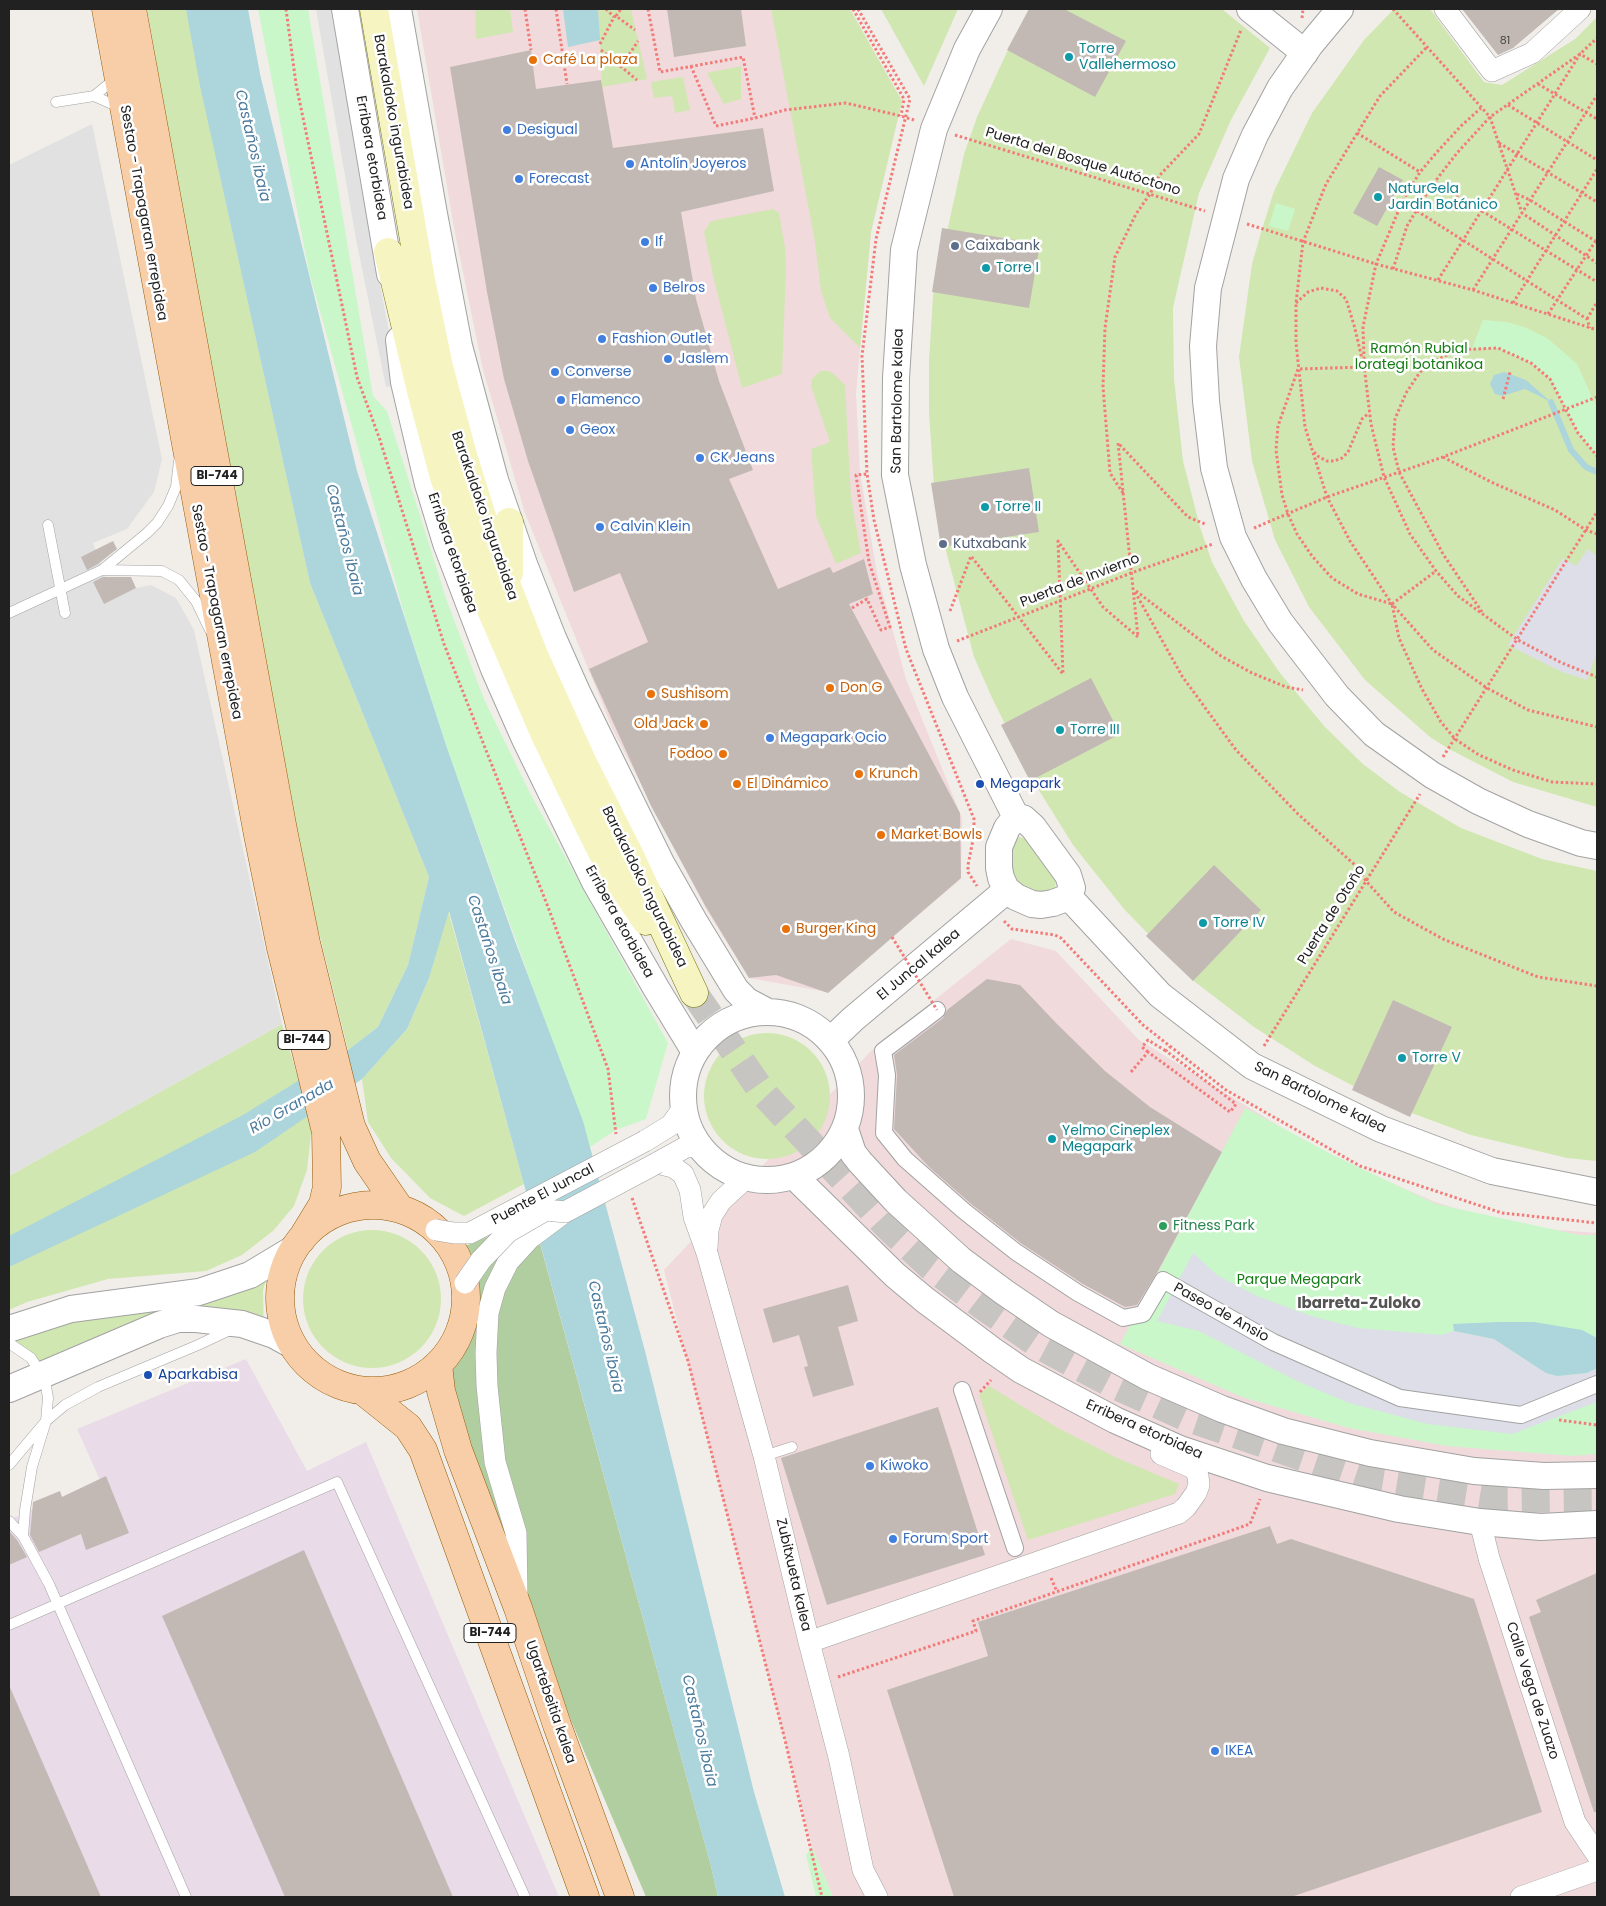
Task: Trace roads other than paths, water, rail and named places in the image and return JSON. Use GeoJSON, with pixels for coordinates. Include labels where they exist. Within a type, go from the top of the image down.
{"type":"FeatureCollection","features":[{"type":"Feature","properties":{"kind":"main road","name":"Sestao - Trapagaran errepidea"},"geometry":{"type":"LineString","coordinates":[[106,9],[225,662],[294,946]]}},
{"type":"Feature","properties":{"kind":"main road","name":"Sestao - Trapagaran errepidea"},"geometry":{"type":"LineString","coordinates":[[132,9],[272,772],[294,946]]}},
{"type":"Feature","properties":{"kind":"main road","name":"Barakaldoko ingurabidea"},"geometry":{"type":"LineString","coordinates":[[374,9],[421,280],[440,367],[464,459],[492,545],[534,655],[582,761],[630,856],[694,993],[610,868],[545,735],[495,620],[444,477],[421,392],[388,252]]}},
{"type":"Feature","properties":{"kind":"main road"},"geometry":{"type":"LineString","coordinates":[[509,522],[509,592]]}},
{"type":"Feature","properties":{"kind":"main road","name":"BI-744"},"geometry":{"type":"LineString","coordinates":[[294,946],[338,1129],[323,1204],[298,1244],[286,1266],[280,1300],[284,1327],[292,1346],[306,1363],[322,1377],[342,1386],[363,1391],[384,1390],[403,1386],[422,1377],[449,1352],[463,1321],[466,1302],[464,1283],[453,1251],[436,1230],[413,1214],[400,1209],[378,1205],[335,1213],[316,1225],[298,1244]]}},
{"type":"Feature","properties":{"kind":"main road","name":"BI-744"},"geometry":{"type":"LineString","coordinates":[[338,1129],[367,1161],[400,1209]]}},
{"type":"Feature","properties":{"kind":"main road","name":"Ugartebeitia kalea"},"geometry":{"type":"LineString","coordinates":[[438,1364],[441,1391],[458,1450],[518,1608],[557,1725],[620,1897]]}},
{"type":"Feature","properties":{"kind":"main road","name":"BI-744"},"geometry":{"type":"LineString","coordinates":[[363,1391],[408,1427],[423,1450],[585,1897]]}},
{"type":"Feature","properties":{"kind":"street","name":"Erribera etorbidea"},"geometry":{"type":"LineString","coordinates":[[345,9],[388,252],[404,382],[428,484],[446,542],[480,633],[525,739],[591,874],[695,1052]]}},
{"type":"Feature","properties":{"kind":"street"},"geometry":{"type":"LineString","coordinates":[[398,9],[435,222],[459,346],[480,430],[509,522],[550,630],[577,692],[661,863],[736,990],[747,1001],[766,1011]]}},
{"type":"Feature","properties":{"kind":"street","name":"San Bartolome kalea"},"geometry":{"type":"LineString","coordinates":[[989,9],[966,52],[934,129],[904,250],[896,378],[895,475],[913,565],[936,649],[954,697],[1016,817],[1023,818],[1033,827],[1068,876],[1072,888],[1068,897],[1160,995],[1252,1066],[1381,1129],[1492,1171],[1597,1192]]}},
{"type":"Feature","properties":{"kind":"street"},"geometry":{"type":"LineString","coordinates":[[1340,9],[1308,40],[1255,135],[1236,180],[1208,288],[1203,346],[1206,401],[1214,468],[1233,537],[1254,579],[1280,622],[1337,696],[1374,734],[1432,775],[1478,801],[1528,824],[1581,843],[1597,846]]}},
{"type":"Feature","properties":{"kind":"street"},"geometry":{"type":"LineString","coordinates":[[1445,9],[1492,71],[1532,53],[1580,9]]}},
{"type":"Feature","properties":{"kind":"street"},"geometry":{"type":"LineString","coordinates":[[1260,10],[1308,40]]}},
{"type":"Feature","properties":{"kind":"street"},"geometry":{"type":"LineString","coordinates":[[1016,817],[1007,828],[999,848],[998,868],[1001,878],[999,897],[1042,905],[1068,897]]}},
{"type":"Feature","properties":{"kind":"street","name":"El Juncal kalea"},"geometry":{"type":"LineString","coordinates":[[831,1040],[853,1019],[999,897]]}},
{"type":"Feature","properties":{"kind":"street","name":"Paseo de Ansio"},"geometry":{"type":"LineString","coordinates":[[937,1010],[883,1051],[887,1075],[884,1133],[905,1159],[971,1217],[1016,1252],[1093,1302],[1123,1318],[1143,1314],[1162,1280],[1273,1342],[1400,1398],[1521,1415],[1597,1384]]}},
{"type":"Feature","properties":{"kind":"street"},"geometry":{"type":"LineString","coordinates":[[766,1011],[802,1018],[818,1028],[831,1040],[844,1060],[851,1082],[852,1098],[845,1129],[832,1149],[815,1165],[794,1176],[762,1180],[747,1178],[733,1173],[709,1157],[700,1146],[687,1121],[684,1107],[685,1078],[695,1052],[709,1035],[726,1022],[745,1014],[766,1011]]}},
{"type":"Feature","properties":{"kind":"street","name":"Puente El Juncal"},"geometry":{"type":"LineString","coordinates":[[436,1230],[470,1233],[645,1141],[671,1125],[684,1107]]}},
{"type":"Feature","properties":{"kind":"street"},"geometry":{"type":"LineString","coordinates":[[845,1129],[852,1153],[896,1201],[961,1260],[1051,1324],[1148,1377],[1222,1410],[1284,1431],[1370,1453],[1474,1471],[1544,1476],[1597,1475]]}},
{"type":"Feature","properties":{"kind":"street","name":"Puente El Juncal"},"geometry":{"type":"LineString","coordinates":[[464,1283],[481,1260],[508,1232],[546,1210],[565,1212],[686,1147],[700,1146]]}},
{"type":"Feature","properties":{"kind":"street","name":"Zubitxueta kalea"},"geometry":{"type":"LineString","coordinates":[[656,1163],[673,1167],[683,1174],[690,1190],[694,1217],[707,1253],[764,1456],[839,1757],[863,1870],[877,1897]]}},
{"type":"Feature","properties":{"kind":"street","name":"Erribera etorbidea"},"geometry":{"type":"LineString","coordinates":[[794,1176],[895,1275],[958,1326],[1021,1370],[1115,1420],[1180,1449],[1301,1487],[1399,1509],[1480,1522],[1540,1527],[1597,1524]]}},
{"type":"Feature","properties":{"kind":"street","name":"Zubitxueta kalea"},"geometry":{"type":"LineString","coordinates":[[707,1253],[708,1230],[712,1215],[721,1201],[747,1178]]}},
{"type":"Feature","properties":{"kind":"street"},"geometry":{"type":"LineString","coordinates":[[518,1608],[516,1533],[494,1462],[487,1386],[488,1313],[495,1288],[508,1262],[530,1238],[565,1212]]}},
{"type":"Feature","properties":{"kind":"street"},"geometry":{"type":"LineString","coordinates":[[9,1329],[71,1309],[199,1292],[250,1275],[298,1244]]}},
{"type":"Feature","properties":{"kind":"street"},"geometry":{"type":"LineString","coordinates":[[9,1389],[159,1325],[178,1320],[196,1319],[242,1324],[274,1334],[292,1346]]}},
{"type":"Feature","properties":{"kind":"street"},"geometry":{"type":"LineString","coordinates":[[809,1642],[1179,1513],[1186,1507],[1199,1485],[1196,1470],[1108,1431],[1050,1399],[1021,1370]]}},
{"type":"Feature","properties":{"kind":"street"},"geometry":{"type":"LineString","coordinates":[[962,1390],[1015,1548]]}},
{"type":"Feature","properties":{"kind":"street","name":"Calle Vega de Zuazo"},"geometry":{"type":"LineString","coordinates":[[1480,1522],[1489,1558],[1575,1822],[1597,1855]]}},
{"type":"Feature","properties":{"kind":"street"},"geometry":{"type":"LineString","coordinates":[[1521,1897],[1597,1870]]}},
{"type":"Feature","properties":{"kind":"lane"},"geometry":{"type":"LineString","coordinates":[[56,102],[94,96],[118,76]]}},
{"type":"Feature","properties":{"kind":"lane"},"geometry":{"type":"LineString","coordinates":[[94,96],[124,109]]}},
{"type":"Feature","properties":{"kind":"lane"},"geometry":{"type":"LineString","coordinates":[[9,613],[102,570],[157,523],[168,506],[176,487],[183,435]]}},
{"type":"Feature","properties":{"kind":"lane"},"geometry":{"type":"LineString","coordinates":[[48,525],[65,614]]}},
{"type":"Feature","properties":{"kind":"lane"},"geometry":{"type":"LineString","coordinates":[[102,570],[162,571],[179,580],[196,601],[225,662]]}},
{"type":"Feature","properties":{"kind":"lane"},"geometry":{"type":"LineString","coordinates":[[9,1465],[46,1421],[65,1405],[98,1387],[198,1346],[242,1324]]}},
{"type":"Feature","properties":{"kind":"lane"},"geometry":{"type":"LineString","coordinates":[[9,1343],[31,1358],[43,1374],[48,1398],[46,1421],[32,1467],[24,1510],[23,1536]]}},
{"type":"Feature","properties":{"kind":"lane"},"geometry":{"type":"LineString","coordinates":[[764,1456],[792,1447]]}},
{"type":"Feature","properties":{"kind":"lane"},"geometry":{"type":"LineString","coordinates":[[9,1625],[337,1482],[525,1897]]}},
{"type":"Feature","properties":{"kind":"lane"},"geometry":{"type":"LineString","coordinates":[[9,1520],[23,1536],[58,1604],[186,1897]]}},
{"type":"Feature","properties":{"kind":"water"},"geometry":{"type":"Polygon","coordinates":[[[186,9],[248,9],[260,74],[357,471],[447,748],[515,941],[583,1121],[645,1351],[754,1792],[785,1897],[718,1897],[449,911],[429,978],[407,1029],[362,1079],[255,1152],[9,1267],[9,1236],[243,1115],[348,1050],[378,1027],[408,965],[429,877],[310,583],[200,86],[186,9]]]}},
{"type":"Feature","properties":{"kind":"water"},"geometry":{"type":"Polygon","coordinates":[[[563,9],[598,9],[600,40],[568,47],[563,9]]]}},
{"type":"Feature","properties":{"kind":"water"},"geometry":{"type":"Polygon","coordinates":[[[1504,372],[1526,380],[1551,402],[1525,389],[1502,396],[1495,394],[1490,384],[1494,375],[1504,372]]]}},
{"type":"Feature","properties":{"kind":"water"},"geometry":{"type":"Polygon","coordinates":[[[1534,1322],[1582,1330],[1597,1338],[1597,1368],[1587,1373],[1557,1376],[1546,1373],[1494,1339],[1454,1331],[1453,1324],[1534,1322]]]}},
{"type":"Feature","properties":{"kind":"waterway"},"geometry":{"type":"LineString","coordinates":[[1551,402],[1571,450],[1586,467],[1597,472]]}},
{"type":"Feature","properties":{"kind":"tunnel"},"geometry":{"type":"LineString","coordinates":[[694,993],[763,1093],[887,1226],[930,1266],[984,1307],[1042,1347],[1114,1385],[1185,1417],[1361,1477],[1499,1499],[1597,1498]]}},
{"type":"Feature","properties":{"kind":"place","name":"Torre Vallehermoso"},"geometry":{"type":"Point","coordinates":[1069,57]}},
{"type":"Feature","properties":{"kind":"place","name":"Café La plaza"},"geometry":{"type":"Point","coordinates":[533,60]}},
{"type":"Feature","properties":{"kind":"place","name":"Desigual"},"geometry":{"type":"Point","coordinates":[507,130]}},
{"type":"Feature","properties":{"kind":"place","name":"Antolín Joyeros"},"geometry":{"type":"Point","coordinates":[630,164]}},
{"type":"Feature","properties":{"kind":"place","name":"Forecast"},"geometry":{"type":"Point","coordinates":[519,179]}},
{"type":"Feature","properties":{"kind":"place","name":"NaturGela Jardin Botánico"},"geometry":{"type":"Point","coordinates":[1378,197]}},
{"type":"Feature","properties":{"kind":"place","name":"If"},"geometry":{"type":"Point","coordinates":[645,242]}},
{"type":"Feature","properties":{"kind":"place","name":"Caixabank"},"geometry":{"type":"Point","coordinates":[955,246]}},
{"type":"Feature","properties":{"kind":"place","name":"Torre I"},"geometry":{"type":"Point","coordinates":[986,268]}},
{"type":"Feature","properties":{"kind":"place","name":"Belros"},"geometry":{"type":"Point","coordinates":[653,288]}},
{"type":"Feature","properties":{"kind":"place","name":"Fashion Outlet"},"geometry":{"type":"Point","coordinates":[602,339]}},
{"type":"Feature","properties":{"kind":"place","name":"Jaslem"},"geometry":{"type":"Point","coordinates":[668,359]}},
{"type":"Feature","properties":{"kind":"place","name":"Converse"},"geometry":{"type":"Point","coordinates":[555,372]}},
{"type":"Feature","properties":{"kind":"place","name":"Flamenco"},"geometry":{"type":"Point","coordinates":[561,400]}},
{"type":"Feature","properties":{"kind":"place","name":"Geox"},"geometry":{"type":"Point","coordinates":[570,430]}},
{"type":"Feature","properties":{"kind":"place","name":"CK Jeans"},"geometry":{"type":"Point","coordinates":[700,458]}},
{"type":"Feature","properties":{"kind":"place","name":"Torre II"},"geometry":{"type":"Point","coordinates":[985,507]}},
{"type":"Feature","properties":{"kind":"place","name":"Calvin Klein"},"geometry":{"type":"Point","coordinates":[600,527]}},
{"type":"Feature","properties":{"kind":"place","name":"Kutxabank"},"geometry":{"type":"Point","coordinates":[943,544]}},
{"type":"Feature","properties":{"kind":"place","name":"Don G"},"geometry":{"type":"Point","coordinates":[830,688]}},
{"type":"Feature","properties":{"kind":"place","name":"Sushisom"},"geometry":{"type":"Point","coordinates":[651,694]}},
{"type":"Feature","properties":{"kind":"place","name":"Old Jack"},"geometry":{"type":"Point","coordinates":[704,724]}},
{"type":"Feature","properties":{"kind":"place","name":"Torre III"},"geometry":{"type":"Point","coordinates":[1060,730]}},
{"type":"Feature","properties":{"kind":"place","name":"Megapark Ocio"},"geometry":{"type":"Point","coordinates":[770,738]}},
{"type":"Feature","properties":{"kind":"place","name":"Fodoo"},"geometry":{"type":"Point","coordinates":[723,754]}},
{"type":"Feature","properties":{"kind":"place","name":"Krunch"},"geometry":{"type":"Point","coordinates":[859,774]}},
{"type":"Feature","properties":{"kind":"place","name":"El Dinámico"},"geometry":{"type":"Point","coordinates":[737,784]}},
{"type":"Feature","properties":{"kind":"place","name":"Megapark"},"geometry":{"type":"Point","coordinates":[980,784]}},
{"type":"Feature","properties":{"kind":"place","name":"Market Bowls"},"geometry":{"type":"Point","coordinates":[881,835]}},
{"type":"Feature","properties":{"kind":"place","name":"Torre IV"},"geometry":{"type":"Point","coordinates":[1203,923]}},
{"type":"Feature","properties":{"kind":"place","name":"Burger King"},"geometry":{"type":"Point","coordinates":[786,929]}},
{"type":"Feature","properties":{"kind":"place","name":"Torre V"},"geometry":{"type":"Point","coordinates":[1402,1058]}},
{"type":"Feature","properties":{"kind":"place","name":"Yelmo Cineplex Megapark"},"geometry":{"type":"Point","coordinates":[1052,1139]}},
{"type":"Feature","properties":{"kind":"place","name":"Fitness Park"},"geometry":{"type":"Point","coordinates":[1163,1226]}},
{"type":"Feature","properties":{"kind":"place","name":"Aparkabisa"},"geometry":{"type":"Point","coordinates":[148,1375]}},
{"type":"Feature","properties":{"kind":"place","name":"Kiwoko"},"geometry":{"type":"Point","coordinates":[870,1466]}},
{"type":"Feature","properties":{"kind":"place","name":"Forum Sport"},"geometry":{"type":"Point","coordinates":[893,1539]}},
{"type":"Feature","properties":{"kind":"place","name":"IKEA"},"geometry":{"type":"Point","coordinates":[1215,1751]}},
{"type":"Feature","properties":{"kind":"district","name":"Ibarreta-Zuloko"},"geometry":{"type":"Point","coordinates":[1359,1304]}},
{"type":"Feature","properties":{"kind":"water label","name":"Castaños ibaia"},"geometry":{"type":"Point","coordinates":[252,146]}},
{"type":"Feature","properties":{"kind":"water label","name":"Castaños ibaia"},"geometry":{"type":"Point","coordinates":[344,540]}},
{"type":"Feature","properties":{"kind":"water label","name":"Castaños ibaia"},"geometry":{"type":"Point","coordinates":[489,950]}},
{"type":"Feature","properties":{"kind":"water label","name":"Río Granada"},"geometry":{"type":"Point","coordinates":[292,1107]}},
{"type":"Feature","properties":{"kind":"water label","name":"Castaños ibaia"},"geometry":{"type":"Point","coordinates":[605,1337]}},
{"type":"Feature","properties":{"kind":"water label","name":"Castaños ibaia"},"geometry":{"type":"Point","coordinates":[699,1731]}},
{"type":"Feature","properties":{"kind":"park label","name":"Ramón Rubial lorategi botanikoa"},"geometry":{"type":"Point","coordinates":[1419,358]}},
{"type":"Feature","properties":{"kind":"park label","name":"Parque Megapark"},"geometry":{"type":"Point","coordinates":[1299,1280]}}]}
